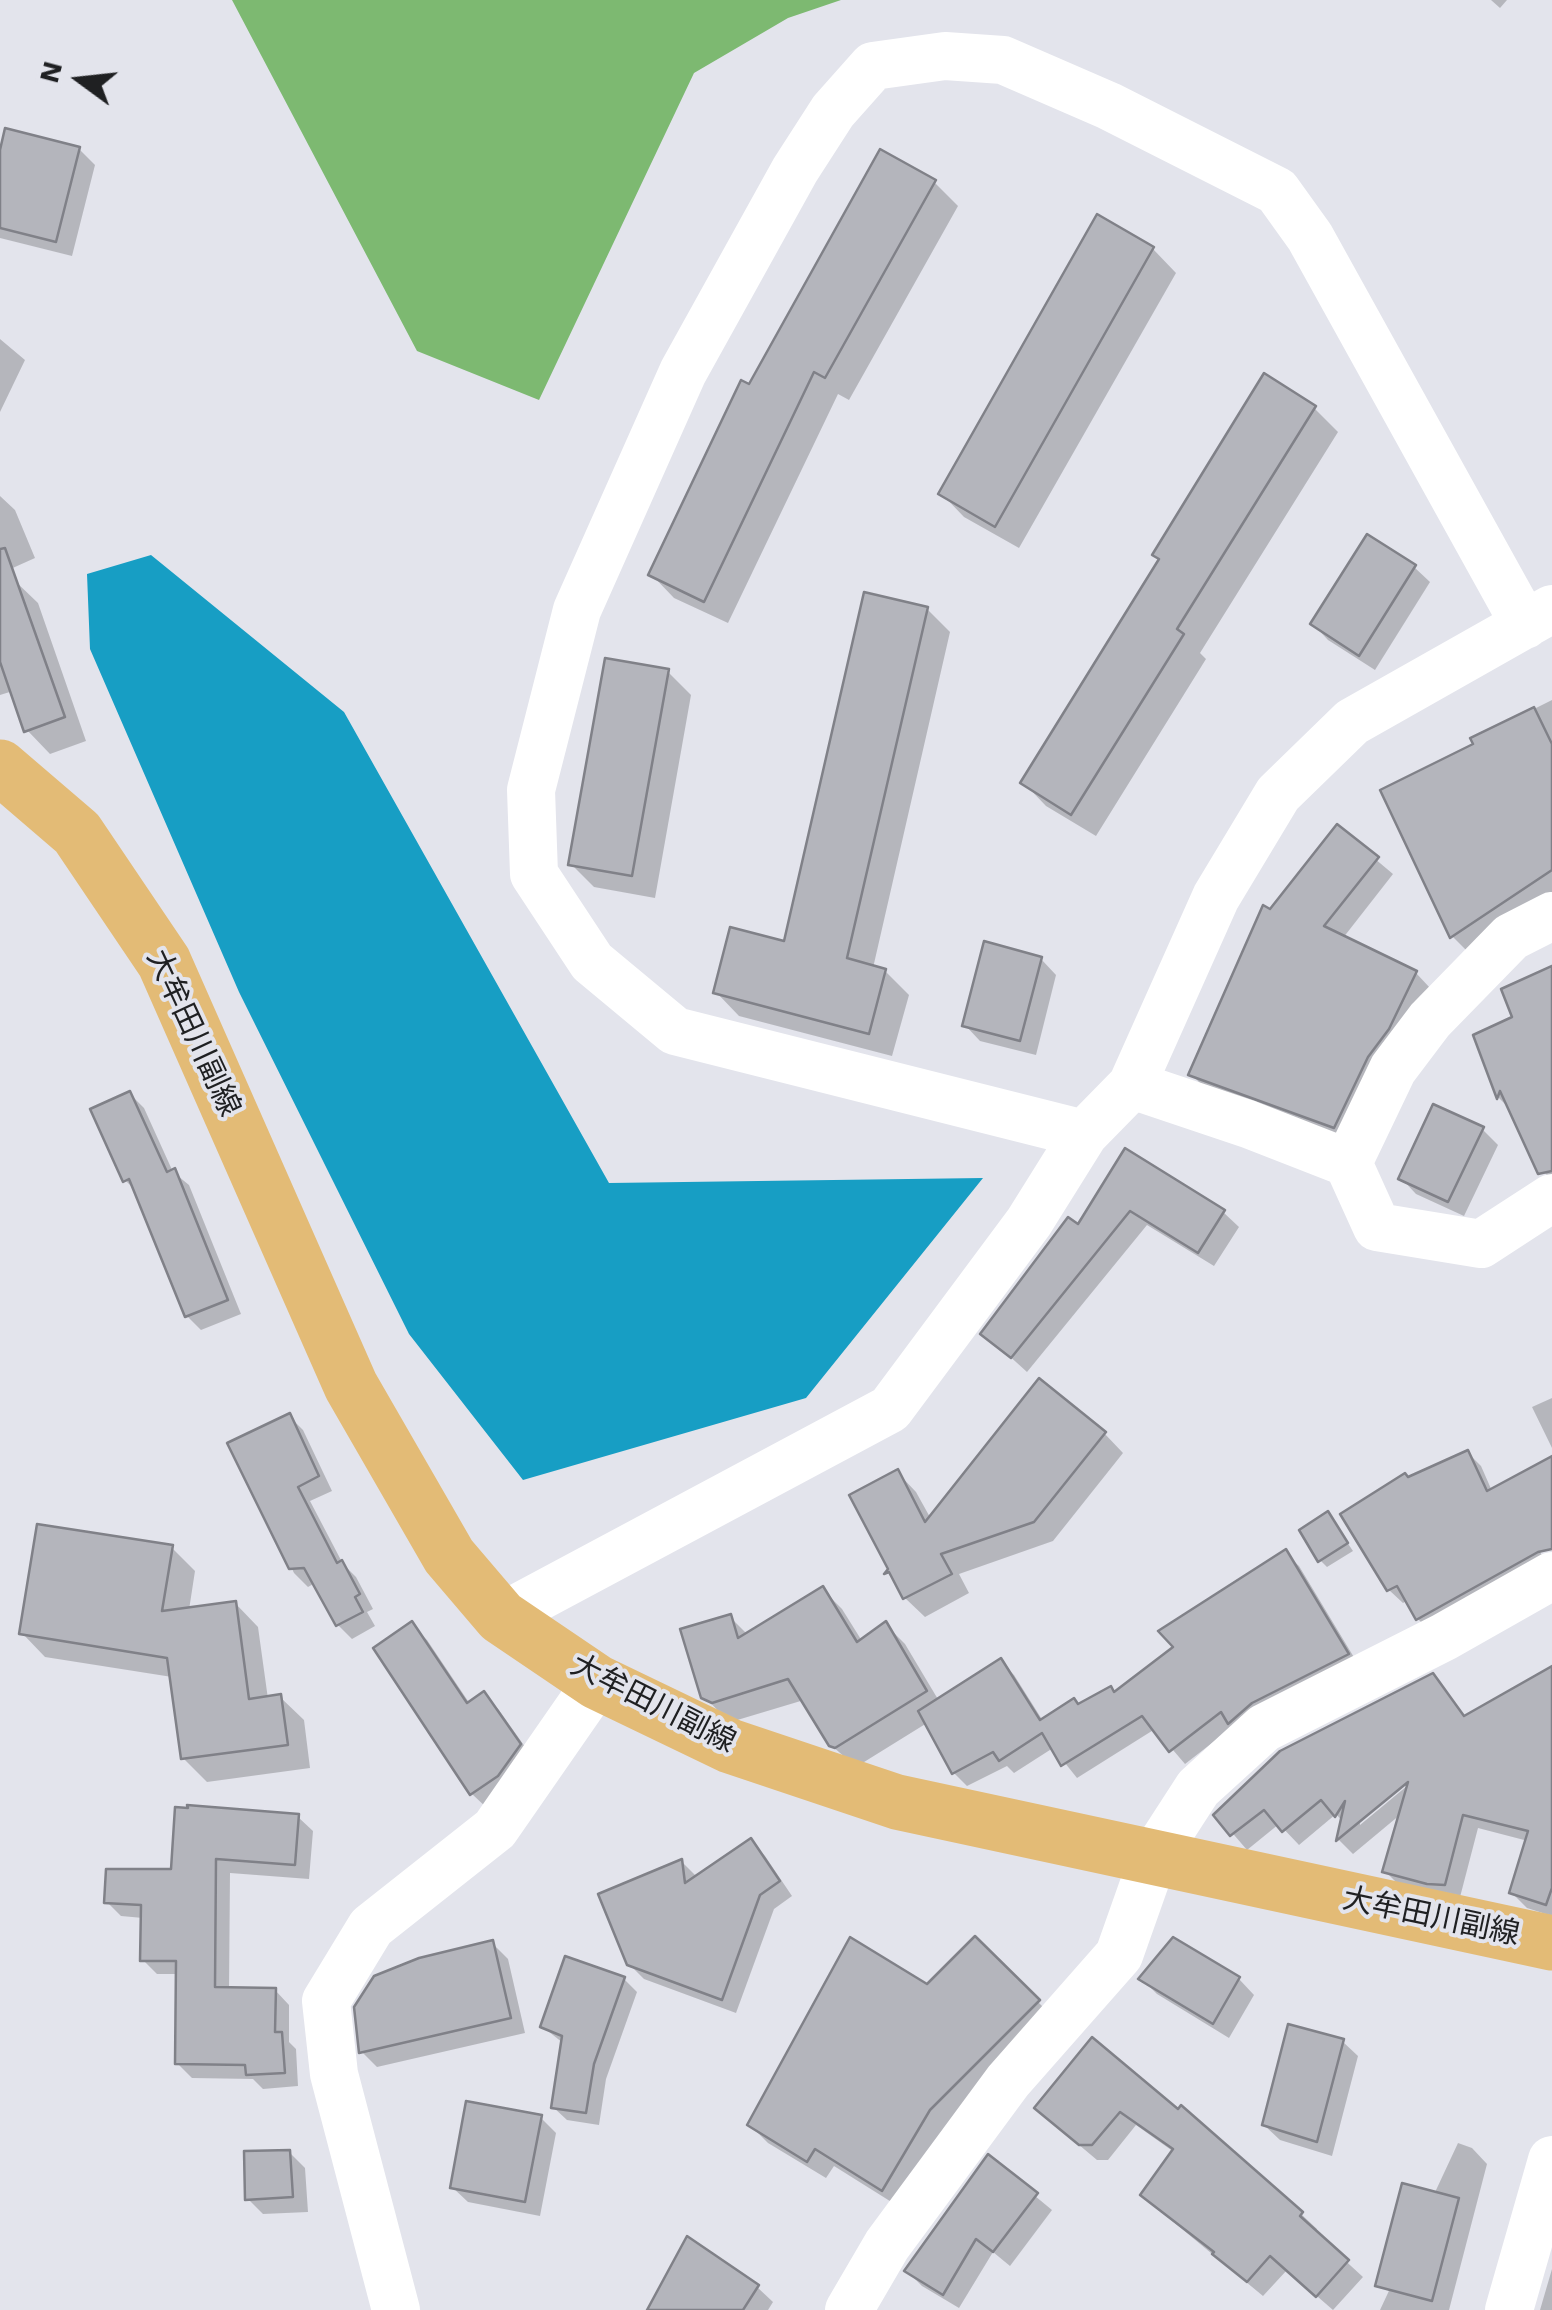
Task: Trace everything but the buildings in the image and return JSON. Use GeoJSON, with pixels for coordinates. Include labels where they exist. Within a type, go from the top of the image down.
{"type":"FeatureCollection","features":[{"type":"Feature","properties":{"kind":"main road","name":"大牟田川副線"},"geometry":{"type":"LineString","coordinates":[[0,767],[77,833],[164,962],[351,1386],[449,1556],[502,1617],[596,1682],[730,1746],[897,1802],[1552,1943]]}},
{"type":"Feature","properties":{"kind":"street"},"geometry":{"type":"LineString","coordinates":[[502,1617],[890,1408],[1029,1222],[1084,1134],[1132,1085],[1216,897],[1278,794],[1352,722],[1538,617],[1310,237],[1277,191],[1109,106],[1003,60],[944,56],[873,66],[833,111],[795,170],[683,372],[577,610],[531,790],[534,874],[592,962],[675,1032],[1084,1134]]}},
{"type":"Feature","properties":{"kind":"street"},"geometry":{"type":"LineString","coordinates":[[1348,1163],[1393,1068],[1430,1020],[1511,937],[1552,916]]}},
{"type":"Feature","properties":{"kind":"street"},"geometry":{"type":"LineString","coordinates":[[1132,1085],[1348,1163],[1377,1227],[1481,1244],[1552,1198]]}},
{"type":"Feature","properties":{"kind":"street"},"geometry":{"type":"LineString","coordinates":[[849,2310],[887,2245],[1008,2081],[1119,1955],[1154,1856],[1198,1788],[1264,1728],[1552,1576]]}},
{"type":"Feature","properties":{"kind":"street"},"geometry":{"type":"LineString","coordinates":[[396,2310],[334,2074],[326,2000],[371,1927],[495,1830],[596,1682]]}},
{"type":"Feature","properties":{"kind":"street"},"geometry":{"type":"LineString","coordinates":[[1509,2310],[1552,2160]]}},
{"type":"Feature","properties":{"kind":"green space"},"geometry":{"type":"Polygon","coordinates":[[[232,0],[841,0],[788,18],[694,73],[539,400],[417,351],[232,0]]]}},
{"type":"Feature","properties":{"kind":"water"},"geometry":{"type":"Polygon","coordinates":[[[151,555],[344,712],[609,1183],[983,1178],[806,1398],[523,1480],[409,1334],[239,992],[90,649],[87,574],[151,555]]]}}]}
